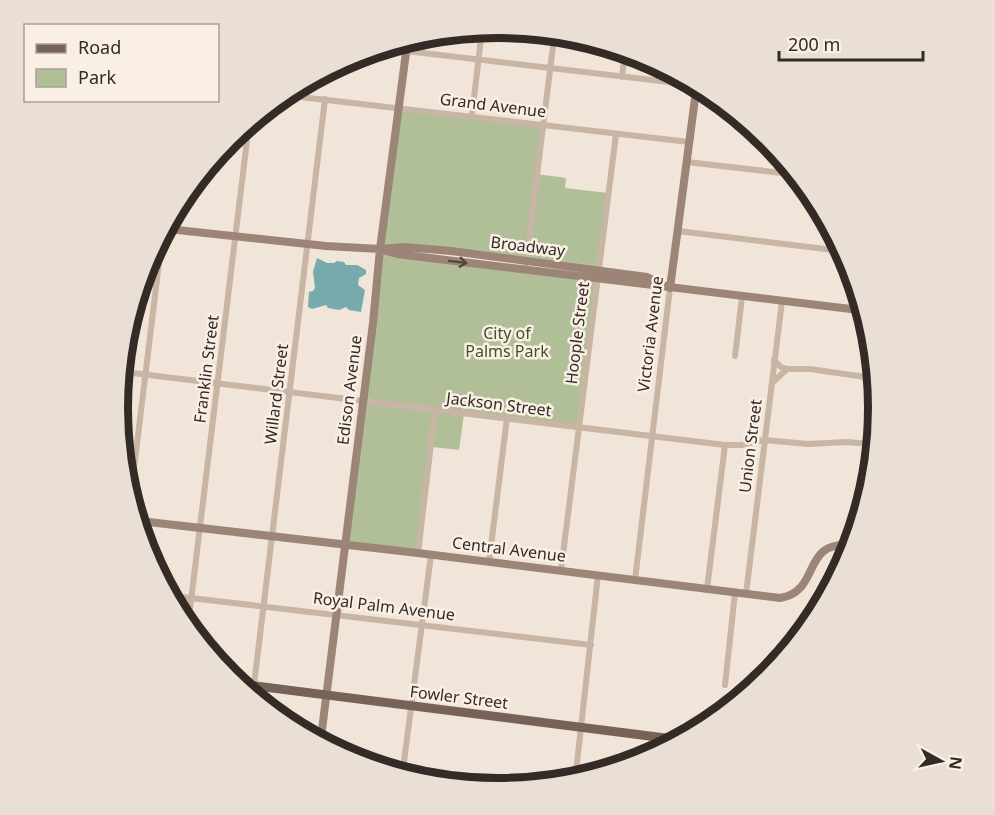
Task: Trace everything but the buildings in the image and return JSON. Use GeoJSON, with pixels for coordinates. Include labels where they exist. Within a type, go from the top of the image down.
{"type":"FeatureCollection","features":[{"type":"Feature","properties":{"kind":"main road","name":"Fowler Street"},"geometry":{"type":"LineString","coordinates":[[258,689],[327,694],[663,738]]}},
{"type":"Feature","properties":{"kind":"street"},"geometry":{"type":"LineString","coordinates":[[472,115],[481,38]]}},
{"type":"Feature","properties":{"kind":"street"},"geometry":{"type":"LineString","coordinates":[[526,266],[554,42]]}},
{"type":"Feature","properties":{"kind":"street"},"geometry":{"type":"LineString","coordinates":[[409,48],[478,60],[674,83]]}},
{"type":"Feature","properties":{"kind":"street","name":"Edison Avenue"},"geometry":{"type":"LineString","coordinates":[[322,733],[380,249],[407,49]]}},
{"type":"Feature","properties":{"kind":"street"},"geometry":{"type":"LineString","coordinates":[[622,77],[624,60]]}},
{"type":"Feature","properties":{"kind":"street","name":"Victoria Avenue"},"geometry":{"type":"LineString","coordinates":[[635,580],[695,95]]}},
{"type":"Feature","properties":{"kind":"street","name":"Grand Avenue"},"geometry":{"type":"LineString","coordinates":[[298,97],[689,142]]}},
{"type":"Feature","properties":{"kind":"street","name":"Willard Street"},"geometry":{"type":"LineString","coordinates":[[253,685],[325,99]]}},
{"type":"Feature","properties":{"kind":"street","name":"Hoople Street"},"geometry":{"type":"LineString","coordinates":[[561,570],[616,134]]}},
{"type":"Feature","properties":{"kind":"street","name":"Franklin Street"},"geometry":{"type":"LineString","coordinates":[[189,612],[248,135]]}},
{"type":"Feature","properties":{"kind":"street"},"geometry":{"type":"LineString","coordinates":[[687,162],[784,173]]}},
{"type":"Feature","properties":{"kind":"street","name":"Broadway"},"geometry":{"type":"LineString","coordinates":[[173,230],[380,249],[397,254],[647,277],[670,288],[854,310]]}},
{"type":"Feature","properties":{"kind":"street"},"geometry":{"type":"LineString","coordinates":[[678,231],[832,250]]}},
{"type":"Feature","properties":{"kind":"street"},"geometry":{"type":"LineString","coordinates":[[134,472],[160,258]]}},
{"type":"Feature","properties":{"kind":"street"},"geometry":{"type":"LineString","coordinates":[[735,356],[742,297]]}},
{"type":"Feature","properties":{"kind":"street","name":"Union Street"},"geometry":{"type":"LineString","coordinates":[[746,594],[782,302]]}},
{"type":"Feature","properties":{"kind":"street"},"geometry":{"type":"LineString","coordinates":[[774,360],[787,369],[810,369],[866,377]]}},
{"type":"Feature","properties":{"kind":"street"},"geometry":{"type":"LineString","coordinates":[[771,383],[787,369]]}},
{"type":"Feature","properties":{"kind":"street","name":"Jackson Street"},"geometry":{"type":"LineString","coordinates":[[129,373],[725,445],[741,445],[764,440],[808,444],[866,443]]}},
{"type":"Feature","properties":{"kind":"street"},"geometry":{"type":"LineString","coordinates":[[418,553],[435,410]]}},
{"type":"Feature","properties":{"kind":"street"},"geometry":{"type":"LineString","coordinates":[[489,562],[507,418]]}},
{"type":"Feature","properties":{"kind":"street"},"geometry":{"type":"LineString","coordinates":[[707,589],[725,445]]}},
{"type":"Feature","properties":{"kind":"street","name":"Central Avenue"},"geometry":{"type":"LineString","coordinates":[[146,522],[780,598],[793,594],[806,582],[813,564],[821,553],[830,547],[840,546]]}},
{"type":"Feature","properties":{"kind":"street"},"geometry":{"type":"LineString","coordinates":[[403,765],[431,555]]}},
{"type":"Feature","properties":{"kind":"street"},"geometry":{"type":"LineString","coordinates":[[576,769],[598,575]]}},
{"type":"Feature","properties":{"kind":"street"},"geometry":{"type":"LineString","coordinates":[[725,685],[735,593]]}},
{"type":"Feature","properties":{"kind":"street","name":"Royal Palm Avenue"},"geometry":{"type":"LineString","coordinates":[[180,596],[591,645]]}},
{"type":"Feature","properties":{"kind":"green space"},"geometry":{"type":"Polygon","coordinates":[[[401,109],[542,125],[537,174],[566,178],[565,188],[608,193],[598,268],[381,248],[401,109]]]}},
{"type":"Feature","properties":{"kind":"green space","name":"City of Palms Park"},"geometry":{"type":"Polygon","coordinates":[[[381,251],[596,279],[578,426],[364,400],[381,251]]]}},
{"type":"Feature","properties":{"kind":"green space"},"geometry":{"type":"Polygon","coordinates":[[[364,402],[434,410],[417,551],[346,544],[364,402]]]}},
{"type":"Feature","properties":{"kind":"green space"},"geometry":{"type":"Polygon","coordinates":[[[437,411],[464,414],[459,450],[432,447],[437,411]]]}},
{"type":"Feature","properties":{"kind":"water"},"geometry":{"type":"Polygon","coordinates":[[[317,258],[327,263],[337,261],[344,262],[346,265],[357,265],[366,270],[366,274],[359,278],[358,285],[365,290],[361,312],[349,310],[346,307],[339,310],[328,308],[326,305],[312,309],[308,307],[309,292],[315,288],[313,272],[317,258]]]}}]}
